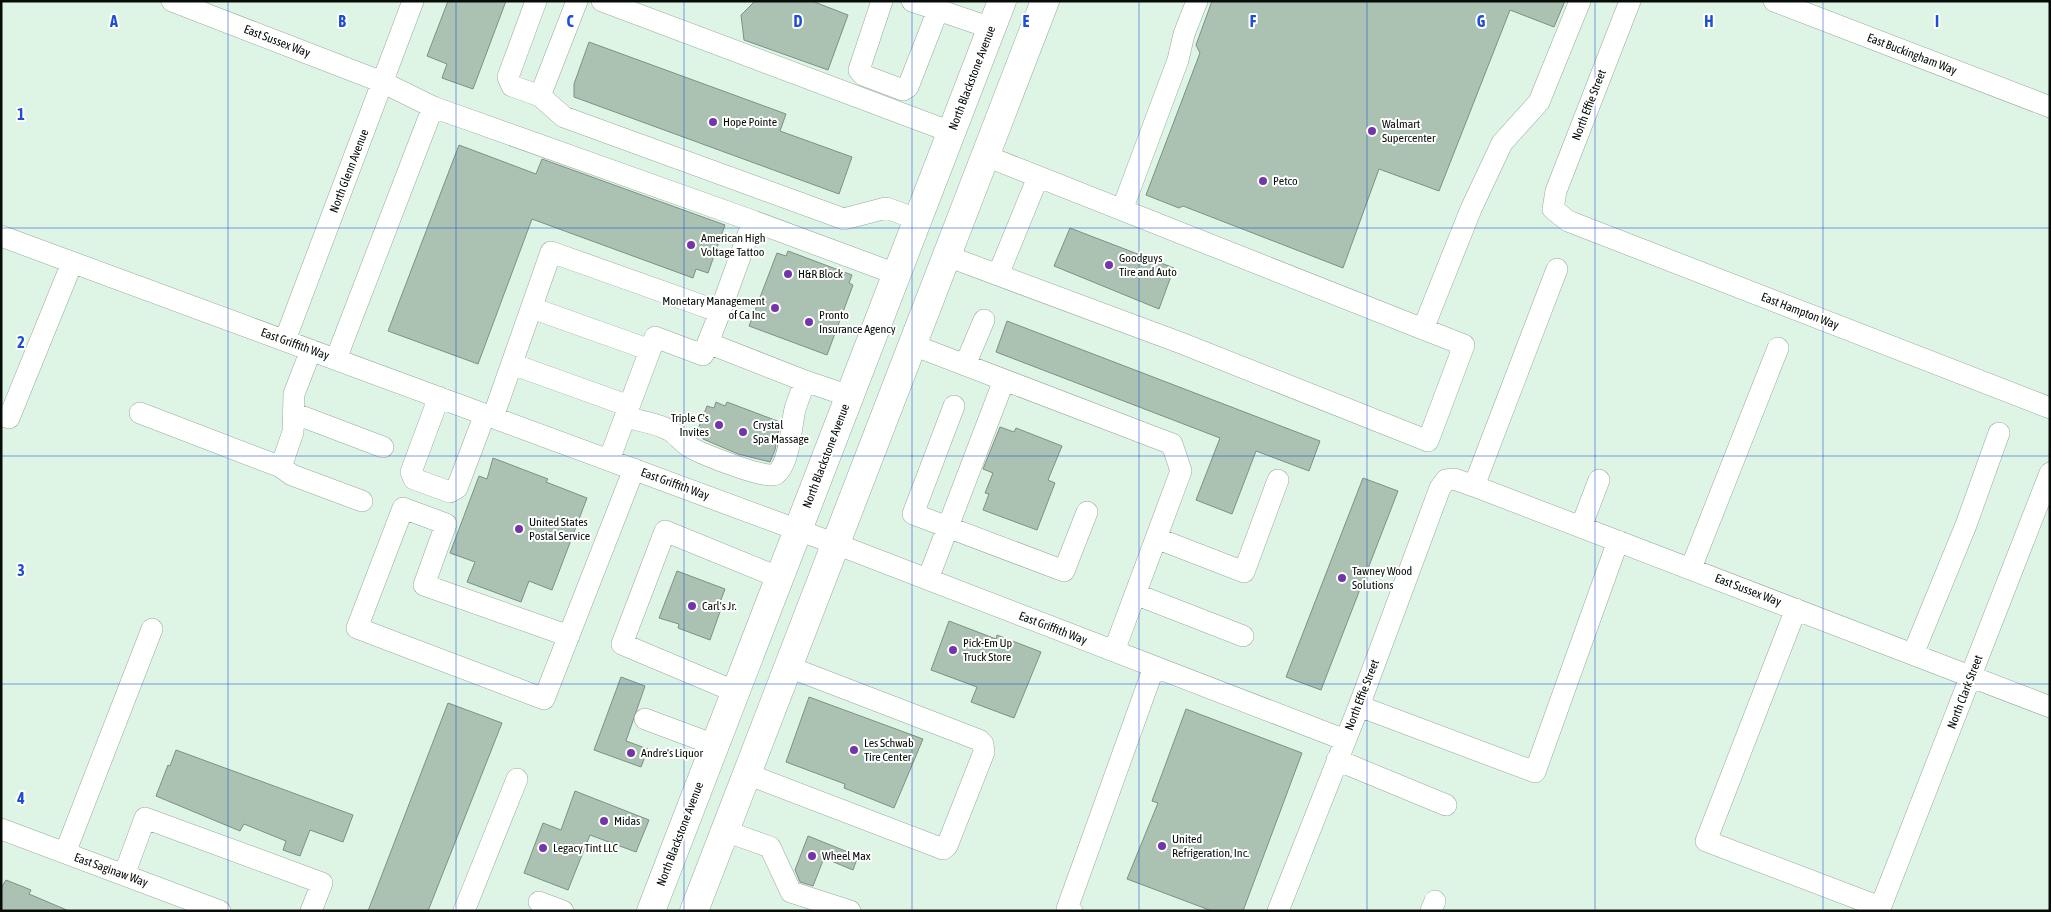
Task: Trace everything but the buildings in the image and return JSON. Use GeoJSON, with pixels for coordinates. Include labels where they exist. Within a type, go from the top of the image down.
{"type":"FeatureCollection","features":[{"type":"Feature","properties":{"kind":"main road","name":"North Blackstone Avenue"},"geometry":{"type":"LineString","coordinates":[[652,910],[1002,1]]}},
{"type":"Feature","properties":{"kind":"main road"},"geometry":{"type":"LineString","coordinates":[[694,911],[1045,1]]}},
{"type":"Feature","properties":{"kind":"street","name":"East Sussex Way"},"geometry":{"type":"LineString","coordinates":[[172,1],[382,82],[433,107],[754,221],[896,274]]}},
{"type":"Feature","properties":{"kind":"street","name":"North Glenn Avenue"},"geometry":{"type":"LineString","coordinates":[[285,340],[413,1]]}},
{"type":"Feature","properties":{"kind":"street"},"geometry":{"type":"LineString","coordinates":[[536,1],[508,77],[512,86],[540,96],[564,117],[844,219],[886,208],[917,219]]}},
{"type":"Feature","properties":{"kind":"street"},"geometry":{"type":"LineString","coordinates":[[540,96],[577,1]]}},
{"type":"Feature","properties":{"kind":"street"},"geometry":{"type":"LineString","coordinates":[[602,1],[951,132]]}},
{"type":"Feature","properties":{"kind":"street"},"geometry":{"type":"LineString","coordinates":[[882,1],[859,70],[864,74],[903,90],[908,87],[938,10]]}},
{"type":"Feature","properties":{"kind":"street"},"geometry":{"type":"LineString","coordinates":[[912,1],[991,28]]}},
{"type":"Feature","properties":{"kind":"street"},"geometry":{"type":"LineString","coordinates":[[1122,210],[1178,60],[1184,34],[1197,1]]}},
{"type":"Feature","properties":{"kind":"street"},"geometry":{"type":"LineString","coordinates":[[1422,329],[1471,209],[1502,143],[1539,102],[1580,1]]}},
{"type":"Feature","properties":{"kind":"street","name":"North Effie Street"},"geometry":{"type":"LineString","coordinates":[[1553,210],[1556,191],[1630,1]]}},
{"type":"Feature","properties":{"kind":"street","name":"East Buckingham Way"},"geometry":{"type":"LineString","coordinates":[[1774,1],[2050,107]]}},
{"type":"Feature","properties":{"kind":"street"},"geometry":{"type":"LineString","coordinates":[[336,359],[433,107]]}},
{"type":"Feature","properties":{"kind":"street"},"geometry":{"type":"LineString","coordinates":[[947,256],[1181,344],[1428,441],[1464,345],[986,156]]}},
{"type":"Feature","properties":{"kind":"street"},"geometry":{"type":"LineString","coordinates":[[998,275],[1038,177]]}},
{"type":"Feature","properties":{"kind":"street","name":"East Hampton Way"},"geometry":{"type":"LineString","coordinates":[[1553,210],[1568,221],[2050,408]]}},
{"type":"Feature","properties":{"kind":"street"},"geometry":{"type":"LineString","coordinates":[[610,460],[654,337],[703,355],[754,221]]}},
{"type":"Feature","properties":{"kind":"street","name":"East Griffith Way"},"geometry":{"type":"LineString","coordinates":[[1,236],[836,544],[1345,740]]}},
{"type":"Feature","properties":{"kind":"street"},"geometry":{"type":"LineString","coordinates":[[439,397],[411,472],[414,479],[450,492],[457,488],[512,364],[551,252],[720,312]]}},
{"type":"Feature","properties":{"kind":"street"},"geometry":{"type":"LineString","coordinates":[[1,415],[9,418],[72,263]]}},
{"type":"Feature","properties":{"kind":"street"},"geometry":{"type":"LineString","coordinates":[[1474,486],[1557,270]]}},
{"type":"Feature","properties":{"kind":"street"},"geometry":{"type":"LineString","coordinates":[[532,308],[650,350]]}},
{"type":"Feature","properties":{"kind":"street"},"geometry":{"type":"LineString","coordinates":[[965,365],[984,320]]}},
{"type":"Feature","properties":{"kind":"street"},"geometry":{"type":"LineString","coordinates":[[708,342],[849,396]]}},
{"type":"Feature","properties":{"kind":"street"},"geometry":{"type":"LineString","coordinates":[[913,345],[1172,444],[1181,471],[1114,651]]}},
{"type":"Feature","properties":{"kind":"street"},"geometry":{"type":"LineString","coordinates":[[1691,568],[1778,348]]}},
{"type":"Feature","properties":{"kind":"street"},"geometry":{"type":"LineString","coordinates":[[281,467],[293,432],[294,394],[310,350]]}},
{"type":"Feature","properties":{"kind":"street"},"geometry":{"type":"LineString","coordinates":[[512,364],[670,430],[689,447],[771,477],[782,466],[792,436],[795,409],[806,380]]}},
{"type":"Feature","properties":{"kind":"street"},"geometry":{"type":"LineString","coordinates":[[928,579],[1004,380]]}},
{"type":"Feature","properties":{"kind":"street"},"geometry":{"type":"LineString","coordinates":[[954,406],[912,514],[1064,571],[1088,512]]}},
{"type":"Feature","properties":{"kind":"street"},"geometry":{"type":"LineString","coordinates":[[140,413],[281,467],[292,475],[362,501]]}},
{"type":"Feature","properties":{"kind":"street"},"geometry":{"type":"LineString","coordinates":[[293,413],[383,447]]}},
{"type":"Feature","properties":{"kind":"street"},"geometry":{"type":"LineString","coordinates":[[1913,654],[1966,525],[1999,433]]}},
{"type":"Feature","properties":{"kind":"street"},"geometry":{"type":"LineString","coordinates":[[569,636],[424,584],[446,524],[404,508],[357,628],[544,699],[569,636],[634,469]]}},
{"type":"Feature","properties":{"kind":"street","name":"North Clark Street"},"geometry":{"type":"LineString","coordinates":[[1879,909],[2050,473]]}},
{"type":"Feature","properties":{"kind":"street","name":"East Sussex Way"},"geometry":{"type":"LineString","coordinates":[[1446,480],[1454,479],[1474,486],[2050,707]]}},
{"type":"Feature","properties":{"kind":"street"},"geometry":{"type":"LineString","coordinates":[[1156,538],[1244,572],[1278,480]]}},
{"type":"Feature","properties":{"kind":"street","name":"North Effie Street"},"geometry":{"type":"LineString","coordinates":[[1278,911],[1359,706],[1440,488],[1446,480]]}},
{"type":"Feature","properties":{"kind":"street"},"geometry":{"type":"LineString","coordinates":[[1581,527],[1599,480]]}},
{"type":"Feature","properties":{"kind":"street"},"geometry":{"type":"LineString","coordinates":[[736,692],[622,644],[665,531],[780,578]]}},
{"type":"Feature","properties":{"kind":"street"},"geometry":{"type":"LineString","coordinates":[[1359,706],[1535,772],[1618,541]]}},
{"type":"Feature","properties":{"kind":"street"},"geometry":{"type":"LineString","coordinates":[[1135,594],[1243,636]]}},
{"type":"Feature","properties":{"kind":"street"},"geometry":{"type":"LineString","coordinates":[[1796,609],[1706,841],[1879,909]]}},
{"type":"Feature","properties":{"kind":"street"},"geometry":{"type":"LineString","coordinates":[[65,853],[152,629]]}},
{"type":"Feature","properties":{"kind":"street"},"geometry":{"type":"LineString","coordinates":[[747,774],[943,849],[947,846],[984,752],[983,744],[979,740],[789,667]]}},
{"type":"Feature","properties":{"kind":"street"},"geometry":{"type":"LineString","coordinates":[[1072,911],[1067,909],[1154,667]]}},
{"type":"Feature","properties":{"kind":"street"},"geometry":{"type":"LineString","coordinates":[[645,719],[715,745]]}},
{"type":"Feature","properties":{"kind":"street"},"geometry":{"type":"LineString","coordinates":[[1338,760],[1446,805]]}},
{"type":"Feature","properties":{"kind":"street"},"geometry":{"type":"LineString","coordinates":[[464,911],[517,779]]}},
{"type":"Feature","properties":{"kind":"street"},"geometry":{"type":"LineString","coordinates":[[124,875],[145,818],[322,883],[311,911]]}},
{"type":"Feature","properties":{"kind":"street","name":"East Saginaw Way"},"geometry":{"type":"LineString","coordinates":[[1,829],[220,911]]}},
{"type":"Feature","properties":{"kind":"street"},"geometry":{"type":"LineString","coordinates":[[725,831],[770,848],[791,892],[850,911]]}},
{"type":"Feature","properties":{"kind":"street"},"geometry":{"type":"LineString","coordinates":[[539,902],[563,911]]}},
{"type":"Feature","properties":{"kind":"place","name":"Hope Pointe"},"geometry":{"type":"Point","coordinates":[713,122]}},
{"type":"Feature","properties":{"kind":"place","name":"Walmart Supercenter"},"geometry":{"type":"Point","coordinates":[1372,131]}},
{"type":"Feature","properties":{"kind":"place","name":"Petco"},"geometry":{"type":"Point","coordinates":[1263,181]}},
{"type":"Feature","properties":{"kind":"place","name":"American High Voltage Tattoo"},"geometry":{"type":"Point","coordinates":[691,245]}},
{"type":"Feature","properties":{"kind":"place","name":"Goodguys Tire and Auto"},"geometry":{"type":"Point","coordinates":[1109,265]}},
{"type":"Feature","properties":{"kind":"place","name":"H&R Block"},"geometry":{"type":"Point","coordinates":[788,274]}},
{"type":"Feature","properties":{"kind":"place","name":"Monetary Management of Ca Inc"},"geometry":{"type":"Point","coordinates":[775,308]}},
{"type":"Feature","properties":{"kind":"place","name":"Pronto Insurance Agency"},"geometry":{"type":"Point","coordinates":[809,322]}},
{"type":"Feature","properties":{"kind":"place","name":"Triple C's Invites"},"geometry":{"type":"Point","coordinates":[719,425]}},
{"type":"Feature","properties":{"kind":"place","name":"Crystal Spa Massage"},"geometry":{"type":"Point","coordinates":[743,432]}},
{"type":"Feature","properties":{"kind":"place","name":"United States Postal Service"},"geometry":{"type":"Point","coordinates":[519,529]}},
{"type":"Feature","properties":{"kind":"place","name":"Tawney Wood Solutions"},"geometry":{"type":"Point","coordinates":[1342,578]}},
{"type":"Feature","properties":{"kind":"place","name":"Carl's Jr."},"geometry":{"type":"Point","coordinates":[692,606]}},
{"type":"Feature","properties":{"kind":"place","name":"Pick-Em Up Truck Store"},"geometry":{"type":"Point","coordinates":[953,650]}},
{"type":"Feature","properties":{"kind":"place","name":"Les Schwab Tire Center"},"geometry":{"type":"Point","coordinates":[854,750]}},
{"type":"Feature","properties":{"kind":"place","name":"Andre's Liquor"},"geometry":{"type":"Point","coordinates":[631,753]}},
{"type":"Feature","properties":{"kind":"place","name":"Midas"},"geometry":{"type":"Point","coordinates":[604,821]}},
{"type":"Feature","properties":{"kind":"place","name":"United Refrigeration, Inc."},"geometry":{"type":"Point","coordinates":[1162,846]}},
{"type":"Feature","properties":{"kind":"place","name":"Legacy Tint LLC"},"geometry":{"type":"Point","coordinates":[543,848]}},
{"type":"Feature","properties":{"kind":"place","name":"Wheel Max"},"geometry":{"type":"Point","coordinates":[812,856]}}]}
